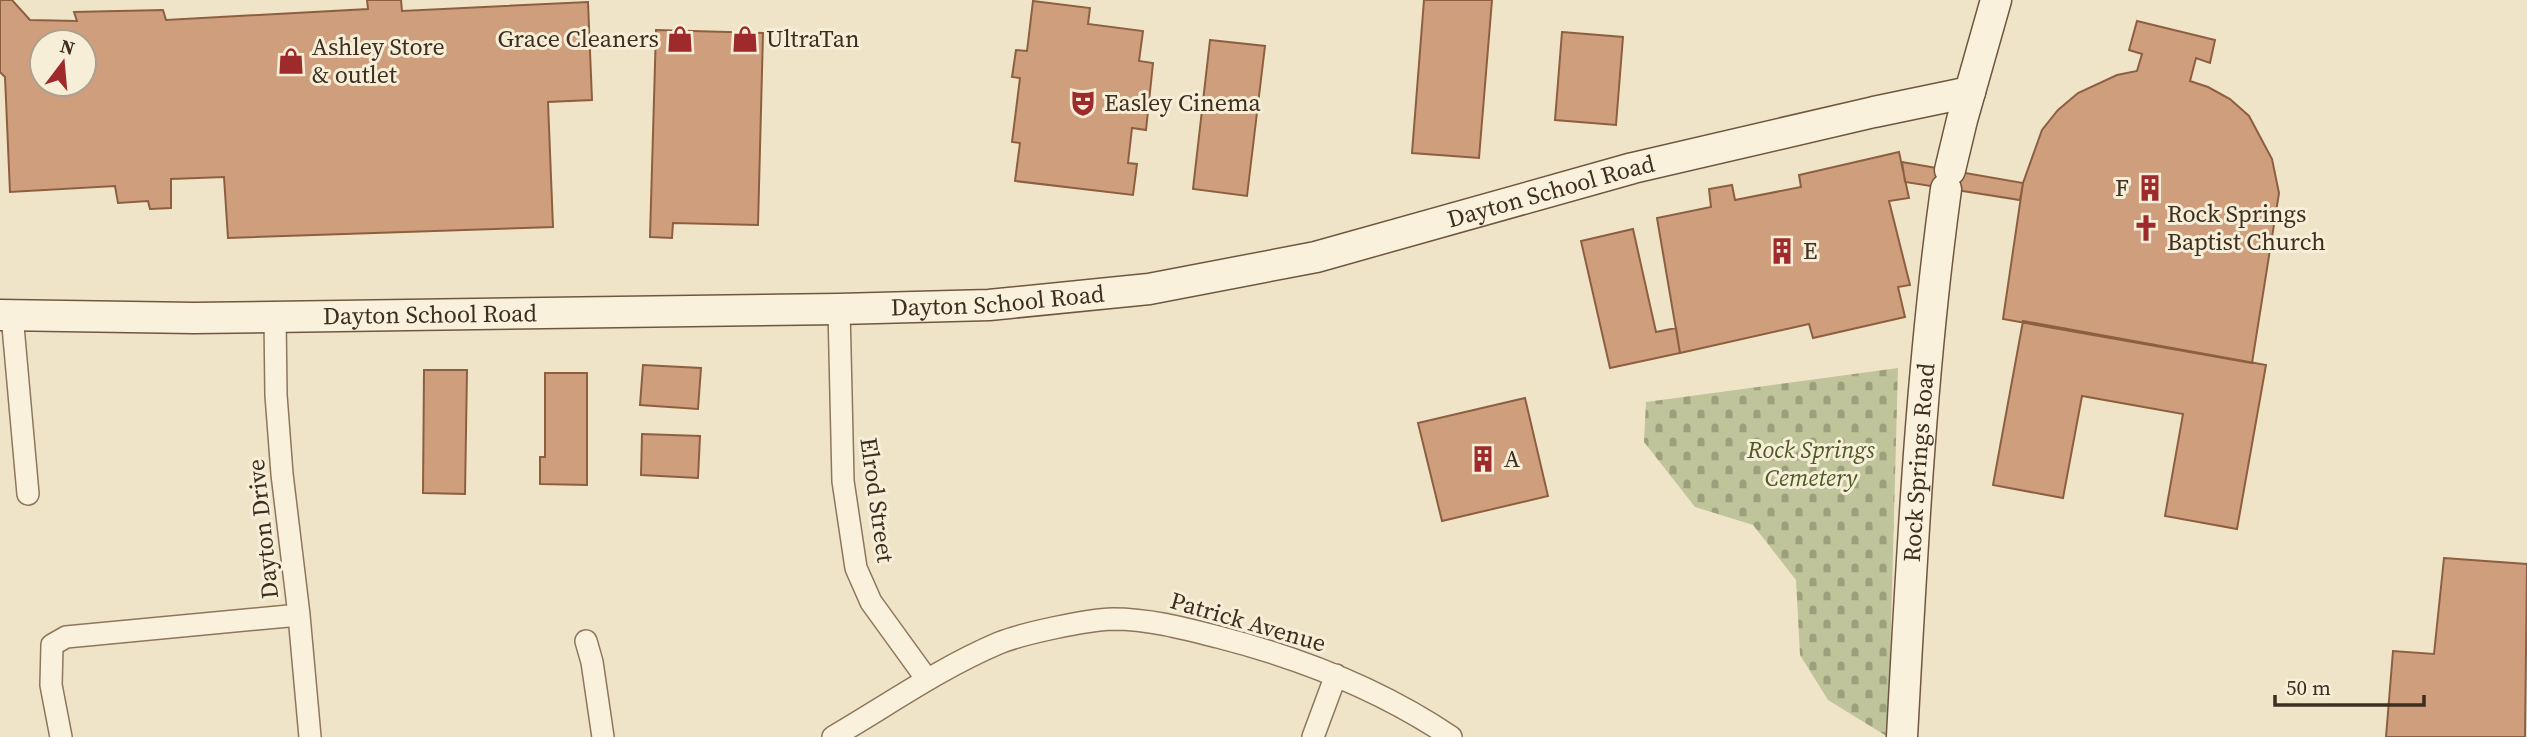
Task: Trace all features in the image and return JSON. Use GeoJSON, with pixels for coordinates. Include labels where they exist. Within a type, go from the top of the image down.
{"type":"FeatureCollection","features":[{"type":"Feature","properties":{"kind":"street","name":"Rock Springs Road"},"geometry":{"type":"LineString","coordinates":[[1902,737],[1912,540],[1928,339],[1948,179],[1996,0]]}},
{"type":"Feature","properties":{"kind":"street","name":"Dayton School Road"},"geometry":{"type":"LineString","coordinates":[[6,315],[194,318],[839,309],[989,305],[1149,289],[1316,257],[1633,168],[1874,111],[1970,92]]}},
{"type":"Feature","properties":{"kind":"street","name":"Elrod Street"},"geometry":{"type":"LineString","coordinates":[[839,309],[843,481],[856,568],[871,602],[926,678]]}},
{"type":"Feature","properties":{"kind":"street"},"geometry":{"type":"LineString","coordinates":[[6,315],[28,494]]}},
{"type":"Feature","properties":{"kind":"street","name":"Dayton Drive"},"geometry":{"type":"LineString","coordinates":[[275,316],[276,395],[282,474],[310,737]]}},
{"type":"Feature","properties":{"kind":"street"},"geometry":{"type":"LineString","coordinates":[[61,737],[51,685],[52,645],[66,638],[299,615]]}},
{"type":"Feature","properties":{"kind":"street","name":"Patrick Avenue"},"geometry":{"type":"LineString","coordinates":[[832,737],[884,708],[926,678],[1001,642],[1064,626],[1112,619],[1168,624],[1299,660],[1395,704],[1451,737]]}},
{"type":"Feature","properties":{"kind":"street"},"geometry":{"type":"LineString","coordinates":[[586,640],[592,662],[603,737]]}},
{"type":"Feature","properties":{"kind":"street"},"geometry":{"type":"LineString","coordinates":[[1314,737],[1336,675]]}},
{"type":"Feature","properties":{"kind":"green space","name":"Rock Springs Cemetery"},"geometry":{"type":"Polygon","coordinates":[[[1898,368],[1888,737],[1828,700],[1800,655],[1796,580],[1753,525],[1695,507],[1644,442],[1646,402],[1898,368]]]}},
{"type":"Feature","properties":{"kind":"building"},"geometry":{"type":"Polygon","coordinates":[[[0,0],[12,0],[30,20],[77,21],[74,12],[163,10],[166,20],[368,9],[367,0],[401,0],[402,11],[588,2],[592,100],[548,102],[553,227],[228,238],[224,177],[171,179],[171,208],[150,209],[148,201],[118,203],[115,186],[10,192],[5,77],[0,72],[0,0]]]}},
{"type":"Feature","properties":{"kind":"building"},"geometry":{"type":"Polygon","coordinates":[[[1424,0],[1492,0],[1479,158],[1412,153],[1424,0]]]}},
{"type":"Feature","properties":{"kind":"building","name":"Easley Cinema"},"geometry":{"type":"Polygon","coordinates":[[[1033,1],[1090,8],[1088,24],[1143,31],[1139,61],[1153,63],[1146,130],[1132,128],[1128,163],[1137,164],[1133,195],[1015,181],[1020,143],[1012,142],[1020,78],[1012,77],[1016,50],[1027,51],[1033,1]]]}},
{"type":"Feature","properties":{"kind":"building","name":"F"},"geometry":{"type":"Polygon","coordinates":[[[2137,21],[2215,40],[2210,63],[2196,58],[2190,81],[2230,99],[2249,116],[2272,159],[2279,193],[2252,363],[2003,319],[2023,183],[2042,130],[2058,110],[2078,93],[2117,75],[2137,71],[2142,54],[2129,50],[2137,21]]]}},
{"type":"Feature","properties":{"kind":"building"},"geometry":{"type":"Polygon","coordinates":[[[656,30],[763,33],[758,225],[673,223],[672,238],[650,237],[656,30]]]}},
{"type":"Feature","properties":{"kind":"building"},"geometry":{"type":"Polygon","coordinates":[[[1562,32],[1623,37],[1616,125],[1555,120],[1562,32]]]}},
{"type":"Feature","properties":{"kind":"building"},"geometry":{"type":"Polygon","coordinates":[[[1210,40],[1265,46],[1247,196],[1193,189],[1210,40]]]}},
{"type":"Feature","properties":{"kind":"building","name":"E"},"geometry":{"type":"Polygon","coordinates":[[[1899,152],[1909,198],[1889,201],[1910,285],[1898,287],[1905,317],[1813,338],[1809,324],[1680,353],[1657,218],[1711,207],[1709,189],[1732,185],[1735,200],[1801,187],[1799,175],[1899,152]]]}},
{"type":"Feature","properties":{"kind":"building"},"geometry":{"type":"Polygon","coordinates":[[[1902,162],[2023,183],[2020,200],[1905,182],[1902,162]]]}},
{"type":"Feature","properties":{"kind":"building"},"geometry":{"type":"Polygon","coordinates":[[[1633,229],[1656,332],[1676,328],[1680,353],[1610,368],[1581,241],[1633,229]]]}},
{"type":"Feature","properties":{"kind":"building"},"geometry":{"type":"Polygon","coordinates":[[[2023,321],[2266,365],[2237,529],[2165,516],[2183,414],[2082,396],[2063,498],[1993,485],[2023,321]]]}},
{"type":"Feature","properties":{"kind":"building"},"geometry":{"type":"Polygon","coordinates":[[[643,365],[701,368],[698,409],[640,405],[643,365]]]}},
{"type":"Feature","properties":{"kind":"building"},"geometry":{"type":"Polygon","coordinates":[[[424,370],[467,370],[465,494],[423,493],[424,370]]]}},
{"type":"Feature","properties":{"kind":"building"},"geometry":{"type":"Polygon","coordinates":[[[545,373],[587,373],[587,485],[540,484],[540,457],[545,457],[545,373]]]}},
{"type":"Feature","properties":{"kind":"building","name":"A"},"geometry":{"type":"Polygon","coordinates":[[[1525,398],[1548,496],[1442,521],[1418,423],[1525,398]]]}},
{"type":"Feature","properties":{"kind":"building"},"geometry":{"type":"Polygon","coordinates":[[[642,434],[700,436],[698,478],[641,475],[642,434]]]}},
{"type":"Feature","properties":{"kind":"building"},"geometry":{"type":"Polygon","coordinates":[[[2444,558],[2527,564],[2525,737],[2386,737],[2393,651],[2434,654],[2444,558]]]}},
{"type":"Feature","properties":{"kind":"place","name":"Grace Cleaners"},"geometry":{"type":"Point","coordinates":[680,39]}},
{"type":"Feature","properties":{"kind":"place","name":"UltraTan"},"geometry":{"type":"Point","coordinates":[745,39]}},
{"type":"Feature","properties":{"kind":"place","name":"Ashley Store & outlet"},"geometry":{"type":"Point","coordinates":[291,61]}},
{"type":"Feature","properties":{"kind":"place","name":"Easley Cinema"},"geometry":{"type":"Point","coordinates":[1083,103]}},
{"type":"Feature","properties":{"kind":"place","name":"F"},"geometry":{"type":"Point","coordinates":[2150,188]}},
{"type":"Feature","properties":{"kind":"place","name":"Rock Springs Baptist Church"},"geometry":{"type":"Point","coordinates":[2146,228]}},
{"type":"Feature","properties":{"kind":"place","name":"E"},"geometry":{"type":"Point","coordinates":[1782,251]}},
{"type":"Feature","properties":{"kind":"place","name":"A"},"geometry":{"type":"Point","coordinates":[1483,459]}}]}
